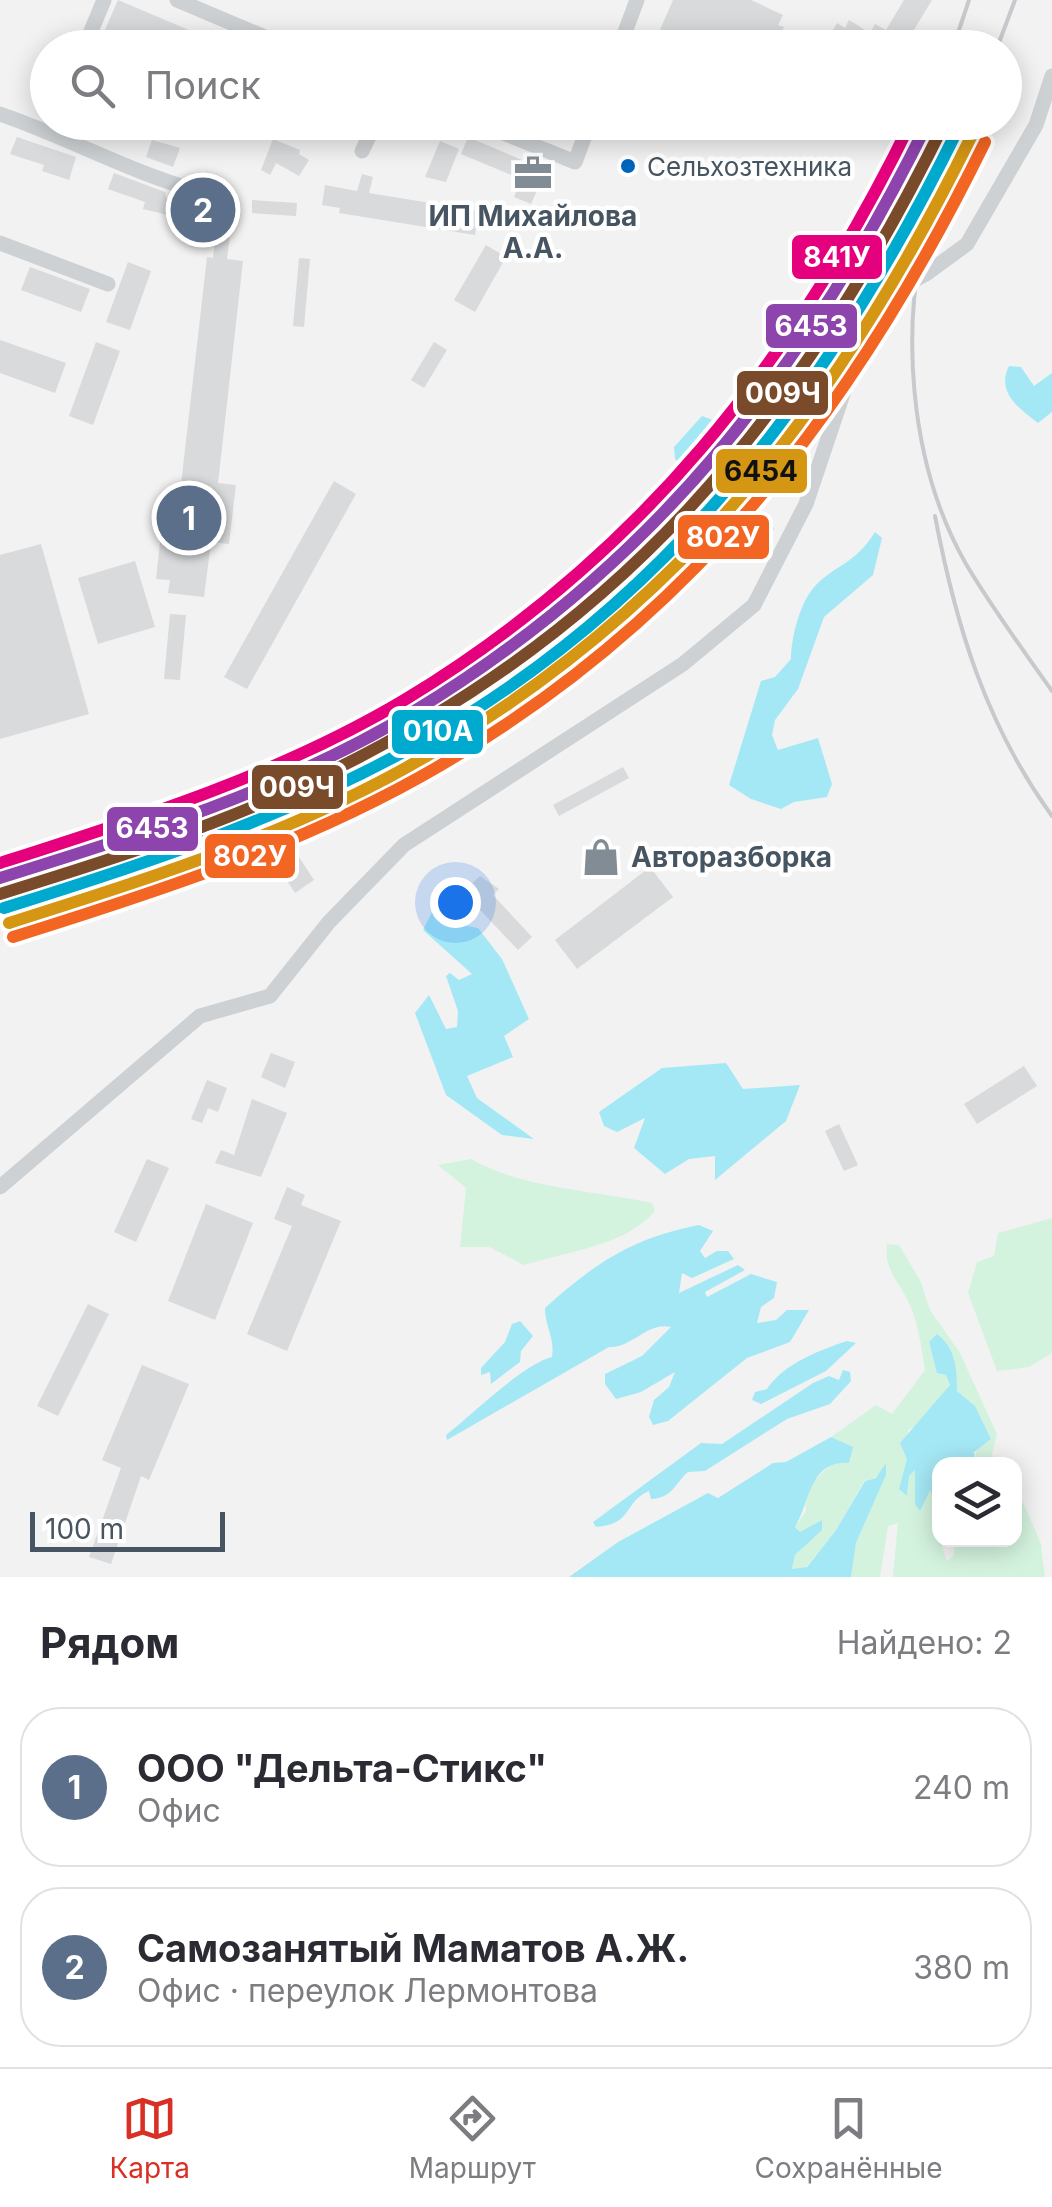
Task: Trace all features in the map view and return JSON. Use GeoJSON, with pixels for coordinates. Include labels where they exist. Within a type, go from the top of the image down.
{"type":"FeatureCollection","features":[{"type":"Feature","properties":{"kind":"street"},"geometry":{"type":"LineString","coordinates":[[92,30],[104,0]]}},
{"type":"Feature","properties":{"kind":"street"},"geometry":{"type":"LineString","coordinates":[[177,0],[248,30]]}},
{"type":"Feature","properties":{"kind":"street"},"geometry":{"type":"LineString","coordinates":[[625,30],[637,0]]}},
{"type":"Feature","properties":{"kind":"street"},"geometry":{"type":"LineString","coordinates":[[0,1187],[43,1146],[200,1016],[270,996],[329,922],[404,845],[683,664],[754,605],[806,504],[846,385],[881,304],[891,292],[926,274],[966,244],[1036,125],[1052,76]]}},
{"type":"Feature","properties":{"kind":"street"},"geometry":{"type":"LineString","coordinates":[[0,114],[30,121]]}},
{"type":"Feature","properties":{"kind":"street"},"geometry":{"type":"LineString","coordinates":[[81,140],[186,188],[214,195]]}},
{"type":"Feature","properties":{"kind":"street"},"geometry":{"type":"LineString","coordinates":[[362,151],[367,140]]}},
{"type":"Feature","properties":{"kind":"street"},"geometry":{"type":"LineString","coordinates":[[521,140],[575,162],[583,140]]}},
{"type":"Feature","properties":{"kind":"street"},"geometry":{"type":"LineString","coordinates":[[0,244],[108,284]]}},
{"type":"Feature","properties":{"kind":"green space"},"geometry":{"type":"Polygon","coordinates":[[[471,1159],[536,1183],[652,1203],[655,1211],[643,1223],[612,1240],[524,1265],[489,1247],[460,1247],[466,1188],[438,1165],[471,1159]]]}},
{"type":"Feature","properties":{"kind":"green space"},"geometry":{"type":"Polygon","coordinates":[[[1052,1218],[1052,1353],[1029,1367],[997,1371],[968,1293],[977,1262],[994,1256],[998,1233],[1052,1218]]]}},
{"type":"Feature","properties":{"kind":"green space"},"geometry":{"type":"Polygon","coordinates":[[[887,1244],[899,1245],[921,1282],[930,1310],[960,1353],[997,1434],[994,1457],[976,1457],[975,1406],[956,1391],[937,1335],[929,1342],[937,1372],[946,1375],[950,1385],[920,1424],[908,1430],[909,1476],[915,1469],[915,1504],[931,1490],[932,1494],[932,1547],[943,1547],[947,1561],[955,1547],[1022,1547],[1022,1500],[1041,1544],[1045,1577],[893,1577],[898,1523],[888,1526],[880,1577],[851,1577],[856,1543],[886,1475],[864,1481],[836,1530],[806,1567],[792,1570],[795,1555],[822,1529],[799,1532],[795,1527],[806,1511],[809,1490],[852,1447],[831,1437],[876,1405],[892,1414],[925,1370],[916,1323],[889,1266],[887,1244]]]}},
{"type":"Feature","properties":{"kind":"water"},"geometry":{"type":"Polygon","coordinates":[[[1009,366],[1021,367],[1034,386],[1052,373],[1052,412],[1038,423],[1007,392],[1009,366]]]}},
{"type":"Feature","properties":{"kind":"water"},"geometry":{"type":"Polygon","coordinates":[[[702,416],[721,423],[731,439],[719,460],[696,477],[675,459],[674,447],[702,416]]]}},
{"type":"Feature","properties":{"kind":"water"},"geometry":{"type":"Polygon","coordinates":[[[747,512],[756,522],[768,521],[774,528],[769,545],[753,559],[735,556],[716,562],[708,545],[711,539],[729,519],[747,512]]]}},
{"type":"Feature","properties":{"kind":"water"},"geometry":{"type":"Polygon","coordinates":[[[875,532],[882,538],[873,575],[824,617],[798,689],[775,720],[772,735],[778,750],[818,738],[832,784],[827,797],[794,802],[781,809],[751,799],[729,785],[761,681],[775,677],[791,659],[798,620],[810,592],[860,551],[875,532]]]}},
{"type":"Feature","properties":{"kind":"water"},"geometry":{"type":"Polygon","coordinates":[[[442,908],[453,923],[478,928],[502,959],[529,1019],[504,1036],[513,1057],[467,1076],[477,1098],[534,1139],[502,1135],[446,1095],[415,1013],[429,995],[446,1029],[457,1027],[458,1011],[446,976],[450,973],[459,980],[472,974],[423,930],[432,912],[442,908]]]}},
{"type":"Feature","properties":{"kind":"water"},"geometry":{"type":"Polygon","coordinates":[[[726,1063],[743,1089],[800,1085],[786,1121],[715,1180],[715,1156],[689,1159],[665,1174],[634,1148],[645,1118],[617,1132],[604,1126],[599,1112],[662,1068],[726,1063]]]}},
{"type":"Feature","properties":{"kind":"water"},"geometry":{"type":"Polygon","coordinates":[[[699,1225],[713,1231],[700,1251],[705,1258],[717,1251],[728,1251],[734,1259],[692,1278],[682,1273],[679,1293],[738,1265],[745,1270],[705,1292],[707,1297],[751,1274],[777,1282],[774,1298],[761,1307],[757,1323],[776,1320],[787,1310],[809,1310],[790,1342],[747,1358],[668,1421],[653,1425],[649,1417],[654,1400],[669,1387],[675,1372],[641,1392],[616,1399],[605,1384],[605,1374],[642,1356],[671,1327],[655,1328],[609,1347],[447,1440],[446,1435],[513,1379],[552,1357],[545,1308],[563,1292],[598,1265],[634,1245],[699,1225]]]}},
{"type":"Feature","properties":{"kind":"water"},"geometry":{"type":"Polygon","coordinates":[[[520,1321],[533,1336],[521,1351],[520,1362],[491,1384],[490,1372],[481,1375],[481,1368],[505,1342],[512,1324],[520,1321]]]}},
{"type":"Feature","properties":{"kind":"water"},"geometry":{"type":"Polygon","coordinates":[[[937,1334],[952,1353],[957,1391],[975,1406],[991,1439],[974,1452],[975,1457],[932,1457],[932,1495],[930,1490],[920,1511],[915,1504],[915,1470],[909,1476],[907,1496],[899,1489],[907,1459],[900,1443],[950,1385],[946,1375],[937,1373],[929,1342],[937,1334]]]}},
{"type":"Feature","properties":{"kind":"water"},"geometry":{"type":"Polygon","coordinates":[[[847,1341],[856,1343],[826,1371],[761,1404],[752,1400],[755,1392],[767,1389],[792,1365],[847,1341]]]}},
{"type":"Feature","properties":{"kind":"water"},"geometry":{"type":"Polygon","coordinates":[[[843,1370],[850,1372],[851,1381],[830,1404],[787,1419],[705,1471],[688,1472],[664,1496],[651,1499],[649,1491],[617,1522],[596,1527],[593,1522],[701,1443],[722,1444],[813,1383],[829,1376],[839,1380],[843,1370]]]}},
{"type":"Feature","properties":{"kind":"water"},"geometry":{"type":"Polygon","coordinates":[[[831,1437],[853,1447],[849,1463],[826,1469],[813,1485],[795,1527],[800,1532],[822,1520],[822,1530],[795,1555],[792,1569],[807,1567],[836,1530],[865,1481],[876,1478],[886,1463],[886,1475],[856,1543],[851,1577],[569,1577],[618,1542],[708,1493],[718,1498],[773,1463],[786,1462],[831,1437]]]}},
{"type":"Feature","properties":{"kind":"building"},"geometry":{"type":"Polygon","coordinates":[[[118,0],[189,30],[105,30],[118,0]]]}},
{"type":"Feature","properties":{"kind":"building"},"geometry":{"type":"Polygon","coordinates":[[[673,0],[751,0],[783,15],[778,25],[784,27],[783,30],[660,30],[673,0]]]}},
{"type":"Feature","properties":{"kind":"building"},"geometry":{"type":"Polygon","coordinates":[[[904,0],[932,0],[914,30],[886,30],[904,0]]]}},
{"type":"Feature","properties":{"kind":"building"},"geometry":{"type":"Polygon","coordinates":[[[849,20],[865,30],[833,30],[837,23],[845,28],[849,20]]]}},
{"type":"Feature","properties":{"kind":"building"},"geometry":{"type":"Polygon","coordinates":[[[17,137],[76,157],[69,180],[42,171],[44,165],[10,154],[17,137]]]}},
{"type":"Feature","properties":{"kind":"building"},"geometry":{"type":"Polygon","coordinates":[[[152,140],[180,148],[173,167],[146,157],[152,140]]]}},
{"type":"Feature","properties":{"kind":"building"},"geometry":{"type":"Polygon","coordinates":[[[273,140],[300,150],[299,154],[309,160],[299,176],[276,163],[270,175],[261,170],[273,140]]]}},
{"type":"Feature","properties":{"kind":"building"},"geometry":{"type":"Polygon","coordinates":[[[467,140],[475,140],[546,170],[531,204],[514,197],[521,179],[461,154],[467,140]]]}},
{"type":"Feature","properties":{"kind":"building"},"geometry":{"type":"Polygon","coordinates":[[[440,141],[459,149],[446,182],[425,177],[440,141]]]}},
{"type":"Feature","properties":{"kind":"building"},"geometry":{"type":"Polygon","coordinates":[[[114,173],[165,192],[168,204],[178,206],[176,217],[143,209],[145,202],[108,189],[114,173]]]}},
{"type":"Feature","properties":{"kind":"building"},"geometry":{"type":"Polygon","coordinates":[[[362,174],[373,177],[369,193],[479,211],[475,235],[339,213],[340,208],[322,205],[325,185],[357,191],[362,174]]]}},
{"type":"Feature","properties":{"kind":"building"},"geometry":{"type":"Polygon","coordinates":[[[252,200],[297,203],[296,216],[252,213],[252,200]]]}},
{"type":"Feature","properties":{"kind":"building"},"geometry":{"type":"Polygon","coordinates":[[[216,234],[230,235],[227,259],[243,261],[218,483],[236,485],[229,544],[211,542],[204,597],[168,593],[170,580],[156,579],[162,525],[157,524],[160,500],[179,502],[207,257],[213,258],[216,234]]]}},
{"type":"Feature","properties":{"kind":"building"},"geometry":{"type":"Polygon","coordinates":[[[486,245],[506,257],[475,312],[454,300],[486,245]]]}},
{"type":"Feature","properties":{"kind":"building"},"geometry":{"type":"Polygon","coordinates":[[[299,258],[310,259],[304,327],[293,326],[299,258]]]}},
{"type":"Feature","properties":{"kind":"building"},"geometry":{"type":"Polygon","coordinates":[[[128,262],[151,271],[130,330],[106,322],[128,262]]]}},
{"type":"Feature","properties":{"kind":"building"},"geometry":{"type":"Polygon","coordinates":[[[30,267],[90,289],[81,312],[21,290],[30,267]]]}},
{"type":"Feature","properties":{"kind":"building"},"geometry":{"type":"Polygon","coordinates":[[[0,340],[66,363],[55,393],[0,373],[0,340]]]}},
{"type":"Feature","properties":{"kind":"building"},"geometry":{"type":"Polygon","coordinates":[[[96,342],[120,351],[93,425],[69,416],[96,342]]]}},
{"type":"Feature","properties":{"kind":"building"},"geometry":{"type":"Polygon","coordinates":[[[434,342],[447,350],[424,388],[411,380],[434,342]]]}},
{"type":"Feature","properties":{"kind":"building"},"geometry":{"type":"Polygon","coordinates":[[[334,481],[356,494],[247,689],[224,677],[334,481]]]}},
{"type":"Feature","properties":{"kind":"building"},"geometry":{"type":"Polygon","coordinates":[[[41,544],[89,714],[0,739],[0,555],[41,544]]]}},
{"type":"Feature","properties":{"kind":"building"},"geometry":{"type":"Polygon","coordinates":[[[135,561],[155,627],[98,644],[78,578],[135,561]]]}},
{"type":"Feature","properties":{"kind":"building"},"geometry":{"type":"Polygon","coordinates":[[[170,614],[186,615],[180,680],[164,679],[170,614]]]}},
{"type":"Feature","properties":{"kind":"building"},"geometry":{"type":"Polygon","coordinates":[[[623,767],[629,778],[559,816],[553,805],[623,767]]]}},
{"type":"Feature","properties":{"kind":"building"},"geometry":{"type":"Polygon","coordinates":[[[295,851],[314,880],[295,893],[276,864],[295,851]]]}},
{"type":"Feature","properties":{"kind":"building"},"geometry":{"type":"Polygon","coordinates":[[[650,867],[673,897],[577,969],[555,940],[650,867]]]}},
{"type":"Feature","properties":{"kind":"building"},"geometry":{"type":"Polygon","coordinates":[[[480,876],[499,889],[493,895],[532,937],[518,950],[463,892],[480,876]]]}},
{"type":"Feature","properties":{"kind":"building"},"geometry":{"type":"Polygon","coordinates":[[[271,1053],[295,1062],[285,1088],[261,1077],[271,1053]]]}},
{"type":"Feature","properties":{"kind":"building"},"geometry":{"type":"Polygon","coordinates":[[[1024,1066],[1037,1086],[977,1124],[964,1104],[1024,1066]]]}},
{"type":"Feature","properties":{"kind":"building"},"geometry":{"type":"Polygon","coordinates":[[[207,1080],[227,1088],[218,1112],[208,1108],[202,1123],[191,1119],[207,1080]]]}},
{"type":"Feature","properties":{"kind":"building"},"geometry":{"type":"Polygon","coordinates":[[[252,1099],[287,1113],[261,1177],[215,1163],[221,1150],[234,1155],[252,1099]]]}},
{"type":"Feature","properties":{"kind":"building"},"geometry":{"type":"Polygon","coordinates":[[[839,1124],[858,1165],[844,1171],[825,1131],[839,1124]]]}},
{"type":"Feature","properties":{"kind":"building"},"geometry":{"type":"Polygon","coordinates":[[[147,1159],[169,1168],[136,1242],[114,1232],[147,1159]]]}},
{"type":"Feature","properties":{"kind":"building"},"geometry":{"type":"Polygon","coordinates":[[[287,1187],[305,1195],[301,1205],[341,1221],[287,1351],[247,1334],[292,1226],[274,1219],[287,1187]]]}},
{"type":"Feature","properties":{"kind":"building"},"geometry":{"type":"Polygon","coordinates":[[[206,1204],[253,1223],[215,1320],[168,1301],[206,1204]]]}},
{"type":"Feature","properties":{"kind":"building"},"geometry":{"type":"Polygon","coordinates":[[[88,1304],[109,1314],[58,1416],[37,1406],[88,1304]]]}},
{"type":"Feature","properties":{"kind":"building"},"geometry":{"type":"Polygon","coordinates":[[[142,1365],[189,1384],[149,1480],[141,1476],[111,1564],[89,1557],[121,1468],[102,1460],[142,1365]]]}},
{"type":"Feature","properties":{"kind":"railway"},"geometry":{"type":"LineString","coordinates":[[959,30],[969,0]]}},
{"type":"Feature","properties":{"kind":"railway"},"geometry":{"type":"LineString","coordinates":[[1004,30],[1015,0]]}},
{"type":"Feature","properties":{"kind":"railway"},"geometry":{"type":"LineString","coordinates":[[907,182],[925,140]]}},
{"type":"Feature","properties":{"kind":"railway"},"geometry":{"type":"LineString","coordinates":[[960,140],[934,203],[914,301],[912,347],[921,438],[932,483],[966,564],[1052,691]]}},
{"type":"Feature","properties":{"kind":"railway"},"geometry":{"type":"LineString","coordinates":[[935,516],[953,596],[977,673],[1009,746],[1052,816]]}},
{"type":"Feature","properties":{"kind":"transit line","name":"841У"},"geometry":{"type":"LineString","coordinates":[[0,863],[208,793],[358,726],[489,644],[566,583],[637,518],[761,374],[815,294],[902,140]]}},
{"type":"Feature","properties":{"kind":"transit line","name":"6453"},"geometry":{"type":"LineString","coordinates":[[0,878],[212,807],[315,764],[413,712],[499,655],[578,593],[649,527],[715,456],[775,380],[830,299],[919,140]]}},
{"type":"Feature","properties":{"kind":"transit line","name":"009Ч"},"geometry":{"type":"LineString","coordinates":[[0,894],[198,828],[313,780],[422,723],[520,659],[609,587],[689,509],[761,423],[828,330],[936,140]]}},
{"type":"Feature","properties":{"kind":"transit line","name":"010А"},"geometry":{"type":"LineString","coordinates":[[4,908],[219,835],[324,792],[425,740],[515,683],[596,620],[671,551],[739,476],[801,396],[858,311],[952,140]]}},
{"type":"Feature","properties":{"kind":"transit line","name":"6454"},"geometry":{"type":"LineString","coordinates":[[9,923],[173,869],[334,805],[435,751],[526,692],[608,627],[683,558],[751,484],[813,405],[870,320],[969,140]]}},
{"type":"Feature","properties":{"kind":"transit line","name":"802У"},"geometry":{"type":"LineString","coordinates":[[13,937],[232,863],[390,793],[533,706],[616,641],[692,571],[761,496],[824,415],[882,328],[985,142]]}},
{"type":"Feature","properties":{"kind":"place","name":"Сельхозтехника"},"geometry":{"type":"Point","coordinates":[628,166]}},
{"type":"Feature","properties":{"kind":"place","name":"ИП Михайлова А.А."},"geometry":{"type":"Point","coordinates":[533,173]}},
{"type":"Feature","properties":{"kind":"place","name":"Самозанятый Маматов А.Ж."},"geometry":{"type":"Point","coordinates":[203,210]}},
{"type":"Feature","properties":{"kind":"place","name":"ООО \"Дельта-Стикс\""},"geometry":{"type":"Point","coordinates":[189,518]}},
{"type":"Feature","properties":{"kind":"place","name":"Авторазборка"},"geometry":{"type":"Point","coordinates":[601,857]}}]}
